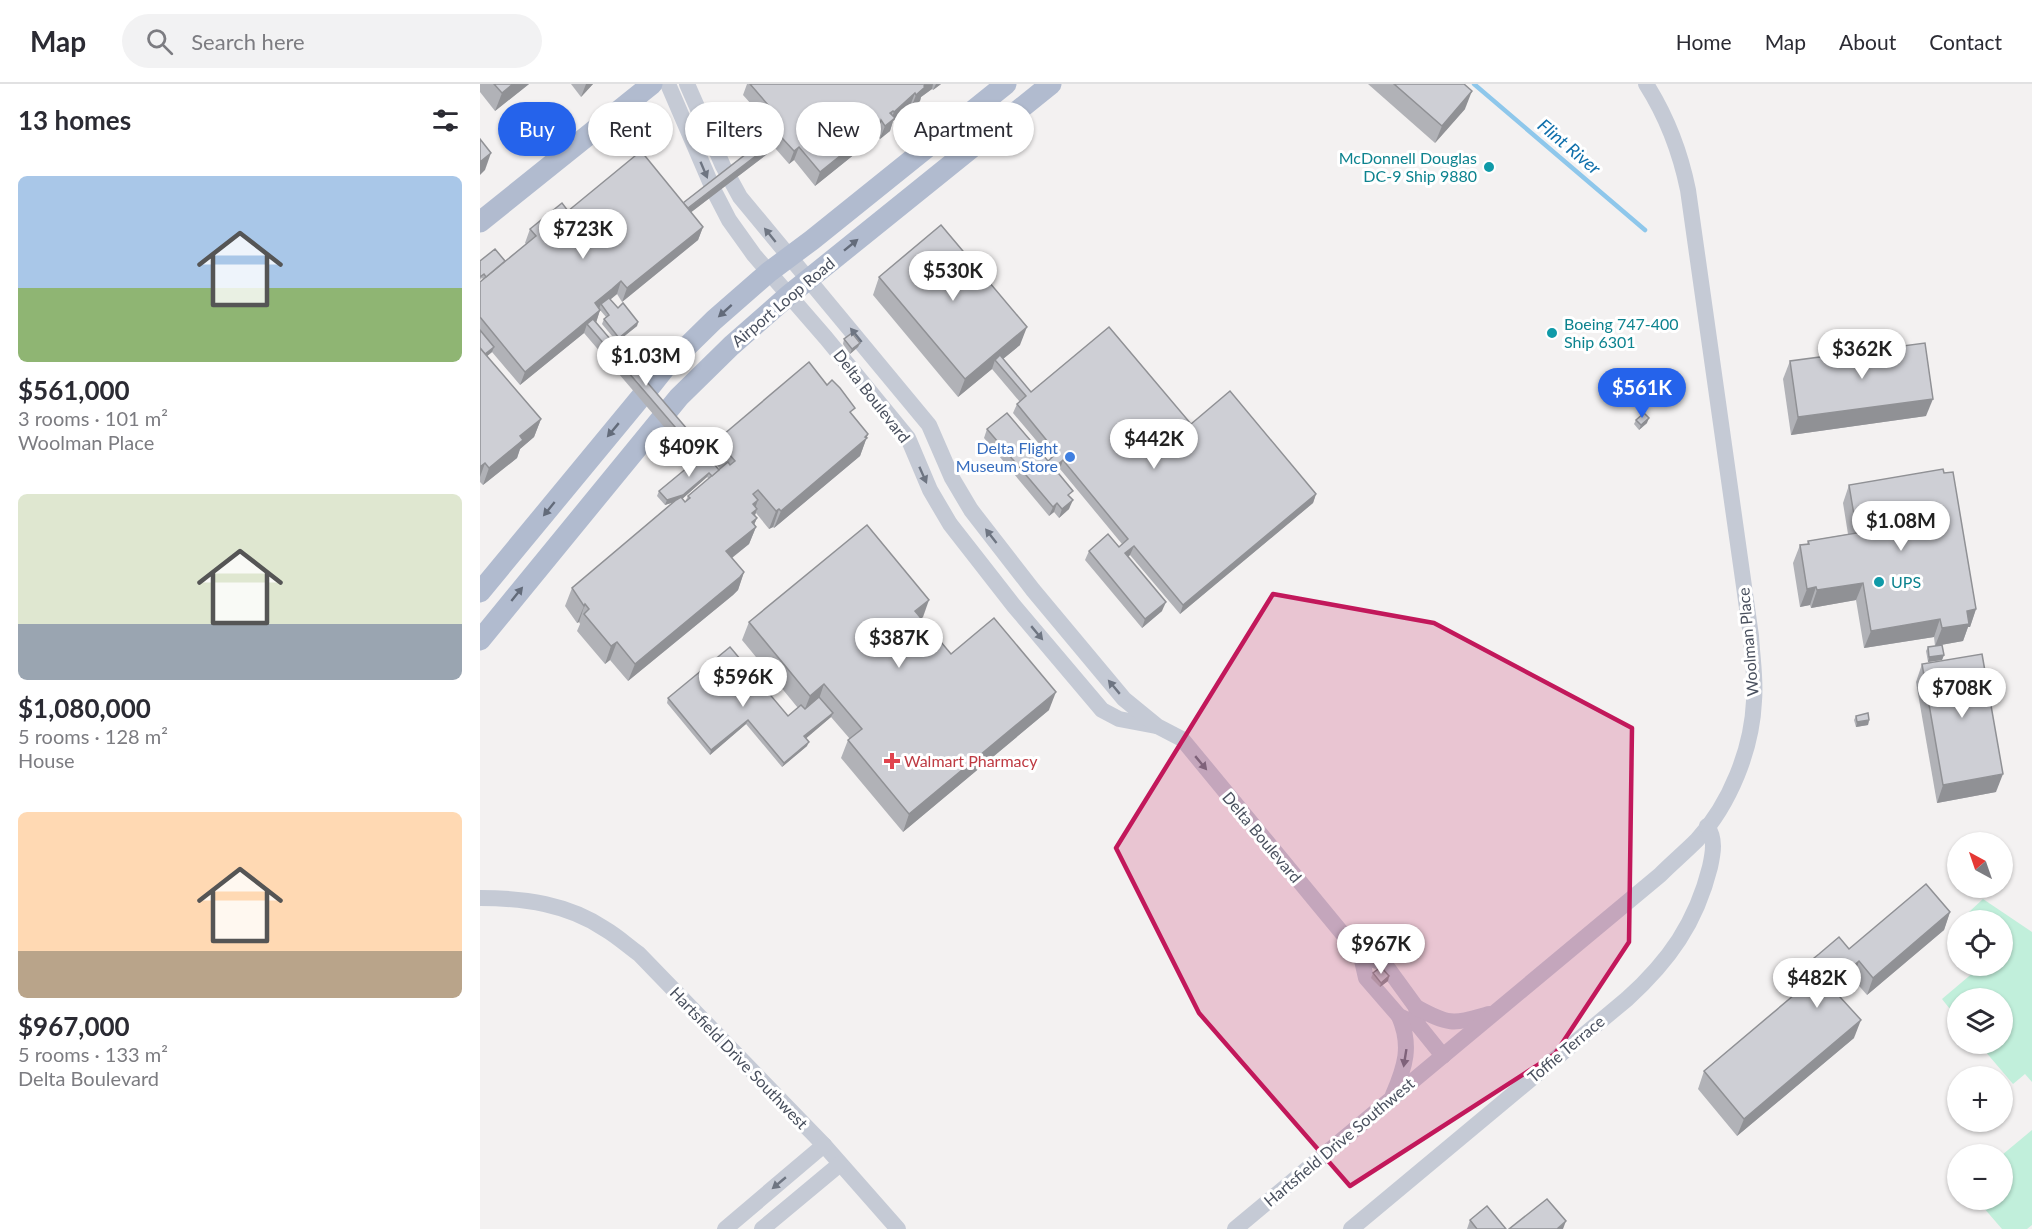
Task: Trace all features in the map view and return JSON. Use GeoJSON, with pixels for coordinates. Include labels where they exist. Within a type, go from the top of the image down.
{"type":"FeatureCollection","features":[{"type":"Feature","properties":{"kind":"main road"},"geometry":{"type":"LineString","coordinates":[[480,222],[652,84]]}},
{"type":"Feature","properties":{"kind":"main road","name":"Airport Loop Road"},"geometry":{"type":"LineString","coordinates":[[480,592],[665,368],[714,320],[769,272],[1006,84]]}},
{"type":"Feature","properties":{"kind":"main road","name":"Airport Loop Road"},"geometry":{"type":"LineString","coordinates":[[480,640],[679,398],[731,346],[808,279],[1051,84]]}},
{"type":"Feature","properties":{"kind":"street","name":"Delta Boulevard"},"geometry":{"type":"LineString","coordinates":[[668,84],[719,201],[735,229],[908,438],[930,490],[950,524],[1014,606],[1102,710],[1119,719],[1157,726]]}},
{"type":"Feature","properties":{"kind":"street","name":"Delta Boulevard"},"geometry":{"type":"LineString","coordinates":[[687,84],[723,166],[740,197],[929,425],[952,478],[971,510],[1033,590],[1124,699],[1157,726],[1182,739],[1361,956],[1366,978],[1398,1016],[1418,1025],[1443,1056]]}},
{"type":"Feature","properties":{"kind":"street","name":"Woolman Place"},"geometry":{"type":"LineString","coordinates":[[1443,1056],[1660,875],[1698,839],[1733,784],[1752,723],[1754,679],[1751,636],[1685,174],[1669,126],[1646,84]]}},
{"type":"Feature","properties":{"kind":"street","name":"Toffie Terrace"},"geometry":{"type":"LineString","coordinates":[[1351,1229],[1627,999],[1658,969],[1681,938],[1700,903],[1713,847],[1712,832],[1707,826]]}},
{"type":"Feature","properties":{"kind":"street","name":"Hartsfield Drive Southwest"},"geometry":{"type":"LineString","coordinates":[[480,898],[511,898],[563,908],[604,928],[639,954],[824,1145],[898,1229]]}},
{"type":"Feature","properties":{"kind":"street","name":"Delta Boulevard"},"geometry":{"type":"LineString","coordinates":[[1361,956],[1384,963],[1416,1007],[1418,1025]]}},
{"type":"Feature","properties":{"kind":"street"},"geometry":{"type":"LineString","coordinates":[[1416,1007],[1434,1018],[1451,1023],[1493,1013]]}},
{"type":"Feature","properties":{"kind":"street"},"geometry":{"type":"LineString","coordinates":[[1392,1098],[1407,1055],[1406,1032],[1398,1016]]}},
{"type":"Feature","properties":{"kind":"street","name":"Hartsfield Drive Southwest"},"geometry":{"type":"LineString","coordinates":[[1235,1229],[1443,1056]]}},
{"type":"Feature","properties":{"kind":"street"},"geometry":{"type":"LineString","coordinates":[[725,1229],[824,1145]]}},
{"type":"Feature","properties":{"kind":"street"},"geometry":{"type":"LineString","coordinates":[[762,1229],[840,1164]]}},
{"type":"Feature","properties":{"kind":"highlighted area"},"geometry":{"type":"Polygon","coordinates":[[[1273,594],[1434,623],[1632,728],[1629,942],[1555,1054],[1350,1186],[1199,1013],[1116,848],[1273,594]]]}},
{"type":"Feature","properties":{"kind":"green space"},"geometry":{"type":"Polygon","coordinates":[[[1983,899],[1999,910],[1971,910],[1983,899]]]}},
{"type":"Feature","properties":{"kind":"green space"},"geometry":{"type":"Polygon","coordinates":[[[2013,919],[2032,932],[2032,1082],[2025,1074],[2013,1084],[2013,1066],[1998,1066],[1988,1054],[2013,1054],[2013,988],[1955,988],[1969,976],[2013,976],[2013,919]]]}},
{"type":"Feature","properties":{"kind":"green space"},"geometry":{"type":"Polygon","coordinates":[[[1947,995],[1947,1005],[1942,999],[1947,995]]]}},
{"type":"Feature","properties":{"kind":"green space"},"geometry":{"type":"Polygon","coordinates":[[[2032,1130],[2032,1225],[2027,1229],[2002,1229],[1986,1210],[2013,1210],[2013,1146],[2032,1130]]]}},
{"type":"Feature","properties":{"kind":"building"},"geometry":{"type":"Polygon","coordinates":[[[494,84],[513,84],[502,93],[494,84]]]}},
{"type":"Feature","properties":{"kind":"building"},"geometry":{"type":"Polygon","coordinates":[[[750,84],[926,84],[916,95],[915,93],[905,102],[893,102],[893,111],[890,113],[893,120],[885,126],[881,120],[881,102],[796,102],[796,149],[794,151],[784,140],[784,102],[766,102],[750,84]]]}},
{"type":"Feature","properties":{"kind":"building"},"geometry":{"type":"Polygon","coordinates":[[[1394,84],[1464,84],[1472,91],[1442,126],[1394,84]]]}},
{"type":"Feature","properties":{"kind":"building"},"geometry":{"type":"Polygon","coordinates":[[[480,139],[491,153],[480,162],[480,139]]]}},
{"type":"Feature","properties":{"kind":"building"},"geometry":{"type":"Polygon","coordinates":[[[635,156],[645,156],[703,227],[627,288],[621,281],[595,303],[600,310],[525,372],[480,317],[480,282],[536,236],[530,229],[562,203],[568,211],[635,156]]]}},
{"type":"Feature","properties":{"kind":"building"},"geometry":{"type":"Polygon","coordinates":[[[743,156],[756,156],[688,208],[683,203],[743,156]]]}},
{"type":"Feature","properties":{"kind":"building"},"geometry":{"type":"Polygon","coordinates":[[[807,156],[840,156],[820,172],[807,156]]]}},
{"type":"Feature","properties":{"kind":"building"},"geometry":{"type":"Polygon","coordinates":[[[941,225],[1027,327],[965,379],[879,277],[941,225]]]}},
{"type":"Feature","properties":{"kind":"building"},"geometry":{"type":"Polygon","coordinates":[[[495,249],[505,261],[486,277],[484,274],[480,277],[480,261],[495,249]]]}},
{"type":"Feature","properties":{"kind":"building"},"geometry":{"type":"Polygon","coordinates":[[[609,298],[618,308],[623,303],[638,322],[619,338],[604,319],[609,315],[601,304],[609,298]]]}},
{"type":"Feature","properties":{"kind":"building"},"geometry":{"type":"Polygon","coordinates":[[[593,319],[705,450],[699,455],[587,324],[593,319]]]}},
{"type":"Feature","properties":{"kind":"building"},"geometry":{"type":"Polygon","coordinates":[[[1109,327],[1191,424],[1230,391],[1316,494],[1183,605],[1134,546],[1125,553],[1166,602],[1145,619],[1089,551],[1108,534],[1119,547],[1128,539],[1063,460],[1054,468],[1073,491],[1068,495],[1073,500],[1062,509],[1057,503],[1053,507],[987,429],[1007,413],[1048,461],[1057,453],[1017,404],[1026,396],[995,360],[1000,355],[1031,392],[1109,327]]]}},
{"type":"Feature","properties":{"kind":"building"},"geometry":{"type":"Polygon","coordinates":[[[480,330],[494,347],[485,354],[480,348],[480,330]]]}},
{"type":"Feature","properties":{"kind":"building"},"geometry":{"type":"Polygon","coordinates":[[[852,333],[860,343],[852,349],[844,339],[852,333]]]}},
{"type":"Feature","properties":{"kind":"building"},"geometry":{"type":"Polygon","coordinates":[[[1925,343],[1933,399],[1798,417],[1790,361],[1925,343]]]}},
{"type":"Feature","properties":{"kind":"building"},"geometry":{"type":"Polygon","coordinates":[[[480,348],[541,419],[520,436],[523,440],[489,468],[485,463],[480,467],[480,348]]]}},
{"type":"Feature","properties":{"kind":"building"},"geometry":{"type":"Polygon","coordinates":[[[809,362],[827,385],[832,380],[840,388],[855,408],[850,412],[868,434],[865,437],[867,438],[781,511],[779,509],[776,511],[758,490],[753,494],[758,500],[753,504],[757,509],[752,513],[757,518],[752,522],[756,527],[726,551],[744,572],[635,664],[617,642],[611,646],[584,614],[589,609],[585,604],[584,606],[572,588],[676,500],[681,497],[685,502],[690,498],[688,496],[728,462],[730,465],[735,461],[717,440],[809,362]]]}},
{"type":"Feature","properties":{"kind":"building"},"geometry":{"type":"Polygon","coordinates":[[[1644,413],[1649,418],[1641,425],[1636,420],[1644,413]]]}},
{"type":"Feature","properties":{"kind":"building"},"geometry":{"type":"Polygon","coordinates":[[[705,453],[719,470],[712,476],[709,473],[683,495],[667,500],[659,491],[705,453]]]}},
{"type":"Feature","properties":{"kind":"building","name":"UPS"},"geometry":{"type":"Polygon","coordinates":[[[1943,469],[1944,473],[1953,472],[1976,609],[1967,611],[1969,624],[1942,628],[1940,619],[1871,631],[1863,583],[1817,590],[1816,587],[1807,589],[1800,545],[1809,544],[1808,541],[1857,533],[1849,485],[1943,469]]]}},
{"type":"Feature","properties":{"kind":"building"},"geometry":{"type":"Polygon","coordinates":[[[867,525],[929,600],[915,611],[951,654],[994,618],[1056,692],[909,814],[848,740],[862,729],[824,684],[810,696],[749,622],[867,525]]]}},
{"type":"Feature","properties":{"kind":"building"},"geometry":{"type":"Polygon","coordinates":[[[1942,645],[1944,655],[1929,657],[1928,647],[1942,645]]]}},
{"type":"Feature","properties":{"kind":"building"},"geometry":{"type":"Polygon","coordinates":[[[730,647],[788,716],[801,705],[805,709],[819,697],[833,713],[804,736],[809,742],[784,763],[748,720],[711,750],[668,698],[730,647]]]}},
{"type":"Feature","properties":{"kind":"building"},"geometry":{"type":"Polygon","coordinates":[[[1982,654],[2003,774],[1943,785],[1922,664],[1982,654]]]}},
{"type":"Feature","properties":{"kind":"building"},"geometry":{"type":"Polygon","coordinates":[[[1868,713],[1869,720],[1857,722],[1856,716],[1868,713]]]}},
{"type":"Feature","properties":{"kind":"building"},"geometry":{"type":"Polygon","coordinates":[[[1926,884],[1948,910],[1947,915],[1873,978],[1859,961],[1830,986],[1861,1020],[1744,1119],[1704,1071],[1819,974],[1809,962],[1839,937],[1849,949],[1926,884]]]}},
{"type":"Feature","properties":{"kind":"building"},"geometry":{"type":"Polygon","coordinates":[[[1381,967],[1389,976],[1381,983],[1373,973],[1381,967]]]}},
{"type":"Feature","properties":{"kind":"building"},"geometry":{"type":"Polygon","coordinates":[[[1547,1199],[1566,1221],[1557,1229],[1509,1229],[1547,1199]]]}},
{"type":"Feature","properties":{"kind":"building"},"geometry":{"type":"Polygon","coordinates":[[[1487,1206],[1506,1229],[1477,1229],[1470,1220],[1487,1206]]]}},
{"type":"Feature","properties":{"kind":"waterway","name":"Flint River"},"geometry":{"type":"LineString","coordinates":[[1474,84],[1645,230]]}},
{"type":"Feature","properties":{"kind":"place","name":"McDonnell Douglas DC-9 Ship 9880"},"geometry":{"type":"Point","coordinates":[1489,167]}},
{"type":"Feature","properties":{"kind":"place","name":"Boeing 747-400 Ship 6301"},"geometry":{"type":"Point","coordinates":[1552,333]}},
{"type":"Feature","properties":{"kind":"place","name":"Delta Flight Museum Store"},"geometry":{"type":"Point","coordinates":[1070,457]}},
{"type":"Feature","properties":{"kind":"place","name":"UPS"},"geometry":{"type":"Point","coordinates":[1879,582]}},
{"type":"Feature","properties":{"kind":"place","name":"Walmart Pharmacy"},"geometry":{"type":"Point","coordinates":[892,761]}}]}
